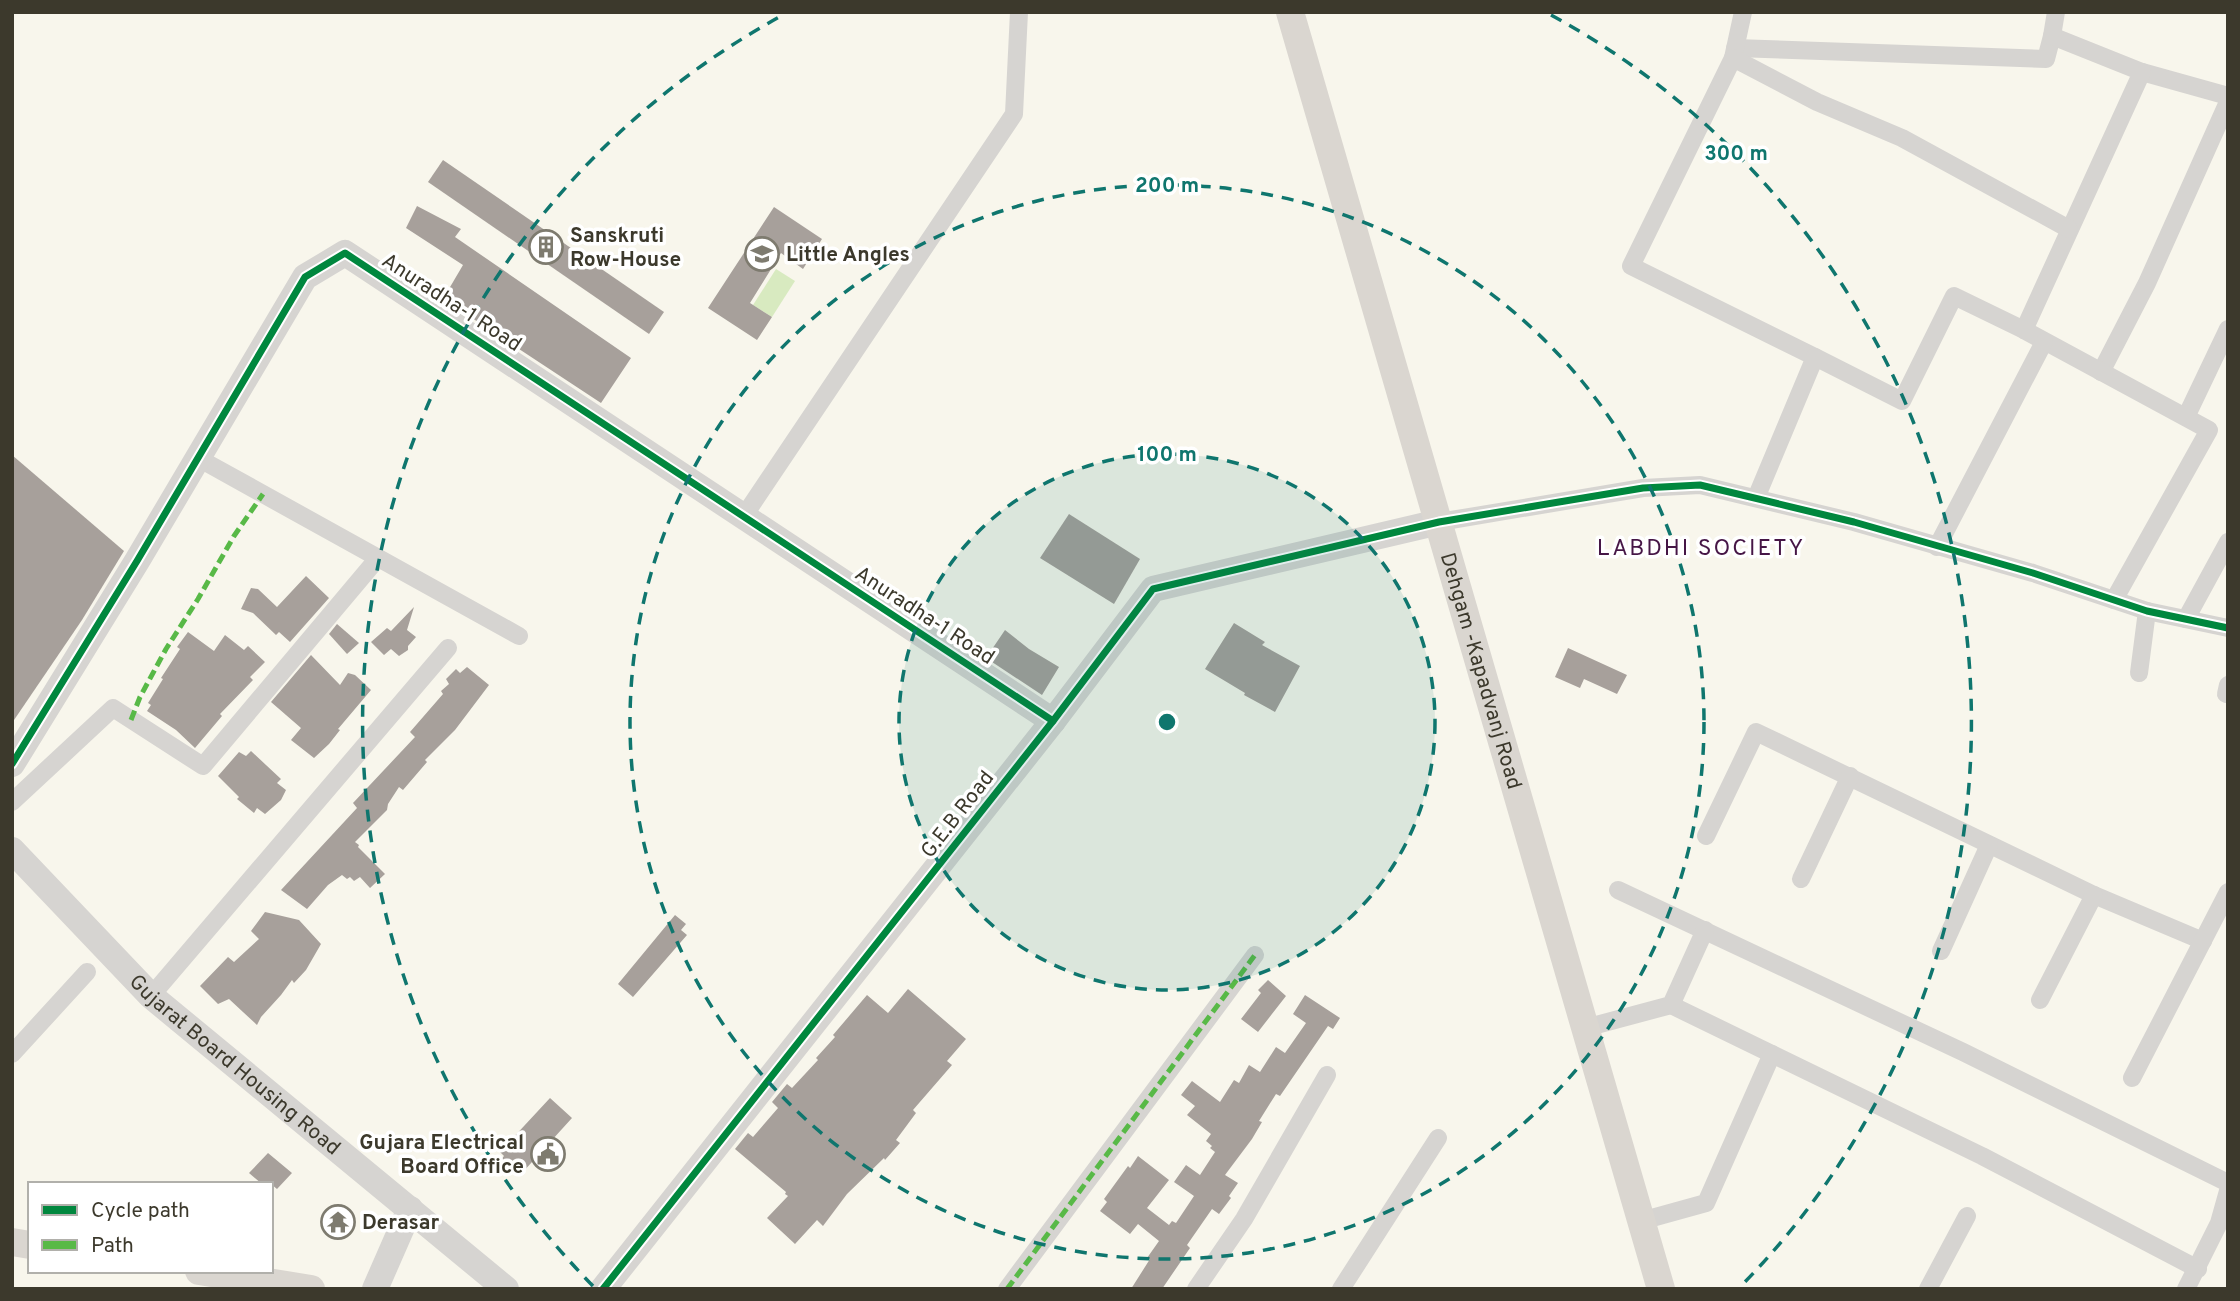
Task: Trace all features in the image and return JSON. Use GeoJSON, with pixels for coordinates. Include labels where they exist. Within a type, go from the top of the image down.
{"type":"FeatureCollection","features":[{"type":"Feature","properties":{"kind":"main road","name":"Dehgam -Kapadvanj Road"},"geometry":{"type":"LineString","coordinates":[[1290,12],[1661,1289]]}},
{"type":"Feature","properties":{"kind":"main road"},"geometry":{"type":"LineString","coordinates":[[211,1273],[311,1289]]}},
{"type":"Feature","properties":{"kind":"street"},"geometry":{"type":"LineString","coordinates":[[744,516],[1014,114],[1019,12]]}},
{"type":"Feature","properties":{"kind":"street"},"geometry":{"type":"LineString","coordinates":[[1743,12],[1734,53],[1631,266],[1902,401],[1954,296],[2209,430],[2114,600]]}},
{"type":"Feature","properties":{"kind":"street"},"geometry":{"type":"LineString","coordinates":[[1734,53],[2046,58],[2056,12]]}},
{"type":"Feature","properties":{"kind":"street"},"geometry":{"type":"LineString","coordinates":[[2052,36],[2142,72],[2228,99],[2147,283],[2101,372]]}},
{"type":"Feature","properties":{"kind":"street"},"geometry":{"type":"LineString","coordinates":[[1734,53],[1817,102],[1902,138],[2069,229]]}},
{"type":"Feature","properties":{"kind":"street"},"geometry":{"type":"LineString","coordinates":[[2024,331],[2142,72]]}},
{"type":"Feature","properties":{"kind":"street","name":"Anuradha-1 Road"},"geometry":{"type":"LineString","coordinates":[[12,764],[305,277],[345,253],[1053,721]]}},
{"type":"Feature","properties":{"kind":"street"},"geometry":{"type":"LineString","coordinates":[[2186,417],[2228,329]]}},
{"type":"Feature","properties":{"kind":"street"},"geometry":{"type":"LineString","coordinates":[[1937,547],[2044,342]]}},
{"type":"Feature","properties":{"kind":"street"},"geometry":{"type":"LineString","coordinates":[[1756,498],[1815,357]]}},
{"type":"Feature","properties":{"kind":"street"},"geometry":{"type":"LineString","coordinates":[[198,458],[519,636]]}},
{"type":"Feature","properties":{"kind":"street"},"geometry":{"type":"LineString","coordinates":[[1438,523],[1643,488],[1700,485],[1854,522],[2033,573],[2147,611],[2228,628]]}},
{"type":"Feature","properties":{"kind":"street","name":"G.E.B Road"},"geometry":{"type":"LineString","coordinates":[[603,1289],[1053,721],[1153,589],[1438,523]]}},
{"type":"Feature","properties":{"kind":"street"},"geometry":{"type":"LineString","coordinates":[[2186,619],[2228,542]]}},
{"type":"Feature","properties":{"kind":"street"},"geometry":{"type":"LineString","coordinates":[[12,802],[113,708],[203,766],[378,558]]}},
{"type":"Feature","properties":{"kind":"street"},"geometry":{"type":"LineString","coordinates":[[2139,673],[2147,611]]}},
{"type":"Feature","properties":{"kind":"street"},"geometry":{"type":"LineString","coordinates":[[151,996],[448,648]]}},
{"type":"Feature","properties":{"kind":"street"},"geometry":{"type":"LineString","coordinates":[[1706,836],[1756,732],[2094,895],[2203,941]]}},
{"type":"Feature","properties":{"kind":"street"},"geometry":{"type":"LineString","coordinates":[[1801,879],[1850,776]]}},
{"type":"Feature","properties":{"kind":"street"},"geometry":{"type":"LineString","coordinates":[[1941,951],[1989,845]]}},
{"type":"Feature","properties":{"kind":"street","name":"Gujarat Board Housing Road"},"geometry":{"type":"LineString","coordinates":[[12,850],[151,996],[506,1289]]}},
{"type":"Feature","properties":{"kind":"street"},"geometry":{"type":"LineString","coordinates":[[1618,890],[1963,1052],[2228,1183]]}},
{"type":"Feature","properties":{"kind":"street"},"geometry":{"type":"LineString","coordinates":[[2132,1078],[2228,892]]}},
{"type":"Feature","properties":{"kind":"street"},"geometry":{"type":"LineString","coordinates":[[2040,1000],[2094,895]]}},
{"type":"Feature","properties":{"kind":"street"},"geometry":{"type":"LineString","coordinates":[[1671,1005],[1705,930]]}},
{"type":"Feature","properties":{"kind":"street"},"geometry":{"type":"LineString","coordinates":[[1007,1289],[1255,955]]}},
{"type":"Feature","properties":{"kind":"street"},"geometry":{"type":"LineString","coordinates":[[12,1055],[87,972]]}},
{"type":"Feature","properties":{"kind":"street"},"geometry":{"type":"LineString","coordinates":[[1585,1028],[1671,1005],[1982,1156],[2198,1269]]}},
{"type":"Feature","properties":{"kind":"street"},"geometry":{"type":"LineString","coordinates":[[1641,1221],[1706,1203],[1772,1054]]}},
{"type":"Feature","properties":{"kind":"street"},"geometry":{"type":"LineString","coordinates":[[1196,1289],[1244,1219],[1327,1075]]}},
{"type":"Feature","properties":{"kind":"street"},"geometry":{"type":"LineString","coordinates":[[1342,1289],[1438,1138]]}},
{"type":"Feature","properties":{"kind":"street"},"geometry":{"type":"LineString","coordinates":[[2186,1289],[2219,1223],[2228,1191]]}},
{"type":"Feature","properties":{"kind":"street"},"geometry":{"type":"LineString","coordinates":[[375,1289],[410,1209]]}},
{"type":"Feature","properties":{"kind":"street"},"geometry":{"type":"LineString","coordinates":[[1928,1289],[1967,1216]]}},
{"type":"Feature","properties":{"kind":"green space"},"geometry":{"type":"Polygon","coordinates":[[[776,269],[795,281],[772,317],[753,305],[776,269]]]}},
{"type":"Feature","properties":{"kind":"building","name":"Sanskruti Row-House"},"geometry":{"type":"Polygon","coordinates":[[[443,160],[664,312],[649,334],[428,182],[443,160]]]}},
{"type":"Feature","properties":{"kind":"building"},"geometry":{"type":"Polygon","coordinates":[[[417,206],[461,229],[455,237],[631,358],[601,403],[443,299],[463,265],[406,228],[417,206]]]}},
{"type":"Feature","properties":{"kind":"building"},"geometry":{"type":"Polygon","coordinates":[[[774,207],[822,239],[803,269],[781,253],[750,303],[772,317],[757,340],[708,308],[774,207]]]}},
{"type":"Feature","properties":{"kind":"building"},"geometry":{"type":"Polygon","coordinates":[[[12,455],[124,551],[82,620],[12,723],[12,455]]]}},
{"type":"Feature","properties":{"kind":"building"},"geometry":{"type":"Polygon","coordinates":[[[1069,514],[1140,559],[1114,604],[1040,558],[1069,514]]]}},
{"type":"Feature","properties":{"kind":"building"},"geometry":{"type":"Polygon","coordinates":[[[306,576],[329,598],[290,642],[279,632],[276,635],[253,613],[241,609],[251,588],[258,589],[277,607],[306,576]]]}},
{"type":"Feature","properties":{"kind":"building"},"geometry":{"type":"Polygon","coordinates":[[[414,607],[407,630],[416,637],[408,650],[399,656],[391,649],[384,655],[371,642],[387,628],[391,631],[414,607]]]}},
{"type":"Feature","properties":{"kind":"building"},"geometry":{"type":"Polygon","coordinates":[[[1234,623],[1265,642],[1262,645],[1300,666],[1275,712],[1205,669],[1234,623]]]}},
{"type":"Feature","properties":{"kind":"building"},"geometry":{"type":"Polygon","coordinates":[[[337,624],[359,643],[347,654],[329,634],[337,624]]]}},
{"type":"Feature","properties":{"kind":"building"},"geometry":{"type":"Polygon","coordinates":[[[1005,630],[1029,649],[1059,667],[1042,695],[986,658],[1005,630]]]}},
{"type":"Feature","properties":{"kind":"building"},"geometry":{"type":"Polygon","coordinates":[[[188,632],[214,651],[225,635],[244,650],[248,646],[265,662],[250,677],[253,680],[220,714],[222,716],[195,748],[176,730],[147,711],[151,705],[148,703],[163,679],[161,678],[180,649],[177,647],[188,632]]]}},
{"type":"Feature","properties":{"kind":"building"},"geometry":{"type":"Polygon","coordinates":[[[1568,648],[1627,675],[1617,694],[1584,679],[1580,688],[1555,677],[1568,648]]]}},
{"type":"Feature","properties":{"kind":"building"},"geometry":{"type":"Polygon","coordinates":[[[311,655],[340,685],[348,673],[355,675],[371,690],[338,729],[340,730],[329,744],[314,758],[291,740],[301,728],[271,702],[311,655]]]}},
{"type":"Feature","properties":{"kind":"building"},"geometry":{"type":"Polygon","coordinates":[[[467,667],[489,685],[455,730],[425,760],[427,762],[403,790],[399,787],[387,810],[355,842],[385,874],[370,888],[360,877],[354,881],[342,875],[328,885],[307,909],[281,890],[357,808],[353,803],[415,737],[410,732],[443,694],[441,691],[449,684],[446,679],[456,669],[460,673],[467,667]]]}},
{"type":"Feature","properties":{"kind":"building"},"geometry":{"type":"Polygon","coordinates":[[[251,751],[281,779],[277,783],[286,790],[281,800],[265,814],[257,808],[254,813],[237,799],[239,797],[218,776],[239,752],[246,756],[251,751]]]}},
{"type":"Feature","properties":{"kind":"building"},"geometry":{"type":"Polygon","coordinates":[[[265,912],[299,920],[321,944],[306,970],[294,983],[292,980],[257,1025],[229,999],[218,1004],[200,986],[228,957],[234,962],[259,939],[251,931],[265,912]]]}},
{"type":"Feature","properties":{"kind":"building"},"geometry":{"type":"Polygon","coordinates":[[[675,915],[686,924],[681,930],[687,935],[633,997],[618,984],[675,915]]]}},
{"type":"Feature","properties":{"kind":"building"},"geometry":{"type":"Polygon","coordinates":[[[1268,980],[1286,996],[1258,1032],[1241,1019],[1261,993],[1258,990],[1268,980]]]}},
{"type":"Feature","properties":{"kind":"building"},"geometry":{"type":"Polygon","coordinates":[[[908,989],[966,1039],[947,1061],[952,1065],[913,1110],[916,1113],[896,1140],[900,1143],[847,1194],[823,1226],[817,1220],[795,1244],[767,1218],[788,1196],[786,1192],[735,1149],[748,1133],[753,1137],[778,1108],[772,1102],[787,1084],[792,1088],[818,1060],[816,1058],[835,1037],[833,1035],[867,995],[888,1013],[908,989]]]}},
{"type":"Feature","properties":{"kind":"building"},"geometry":{"type":"Polygon","coordinates":[[[1305,995],[1340,1018],[1333,1029],[1328,1026],[1280,1096],[1276,1094],[1259,1121],[1262,1122],[1252,1139],[1225,1175],[1238,1183],[1229,1196],[1231,1198],[1219,1214],[1212,1209],[1187,1245],[1190,1248],[1162,1289],[1131,1289],[1159,1241],[1138,1224],[1130,1234],[1100,1211],[1107,1202],[1104,1199],[1138,1156],[1169,1180],[1147,1208],[1169,1225],[1172,1221],[1176,1223],[1194,1196],[1174,1182],[1186,1165],[1200,1175],[1215,1152],[1206,1141],[1211,1134],[1187,1115],[1195,1106],[1181,1095],[1192,1081],[1220,1102],[1234,1080],[1239,1083],[1249,1065],[1260,1072],[1276,1047],[1285,1053],[1306,1023],[1293,1014],[1305,995]]]}},
{"type":"Feature","properties":{"kind":"building"},"geometry":{"type":"Polygon","coordinates":[[[550,1098],[572,1118],[522,1173],[514,1166],[508,1173],[498,1163],[504,1156],[500,1152],[550,1098]]]}},
{"type":"Feature","properties":{"kind":"building"},"geometry":{"type":"Polygon","coordinates":[[[268,1153],[292,1173],[277,1189],[273,1182],[260,1182],[249,1173],[268,1153]]]}},
{"type":"Feature","properties":{"kind":"marked path"},"geometry":{"type":"LineString","coordinates":[[131,720],[166,649],[234,536],[263,494]]}},
{"type":"Feature","properties":{"kind":"marked path"},"geometry":{"type":"LineString","coordinates":[[1007,1289],[1255,955]]}},
{"type":"Feature","properties":{"kind":"cycle path"},"geometry":{"type":"LineString","coordinates":[[12,764],[137,561],[305,277],[345,253],[1053,721]]}},
{"type":"Feature","properties":{"kind":"cycle path"},"geometry":{"type":"LineString","coordinates":[[603,1289],[1053,721],[1153,589],[1439,522],[1643,488],[1700,485],[1854,522],[2033,573],[2147,611],[2228,628]]}},
{"type":"Feature","properties":{"kind":"place","name":"Sanskruti Row-House"},"geometry":{"type":"Point","coordinates":[546,247]}},
{"type":"Feature","properties":{"kind":"place","name":"Little Angles"},"geometry":{"type":"Point","coordinates":[762,254]}},
{"type":"Feature","properties":{"kind":"place","name":"Gujara Electrical Board Office"},"geometry":{"type":"Point","coordinates":[548,1154]}},
{"type":"Feature","properties":{"kind":"place","name":"Derasar"},"geometry":{"type":"Point","coordinates":[338,1222]}},
{"type":"Feature","properties":{"kind":"district","name":"LABDHI SOCIETY"},"geometry":{"type":"Point","coordinates":[1701,547]}}]}
